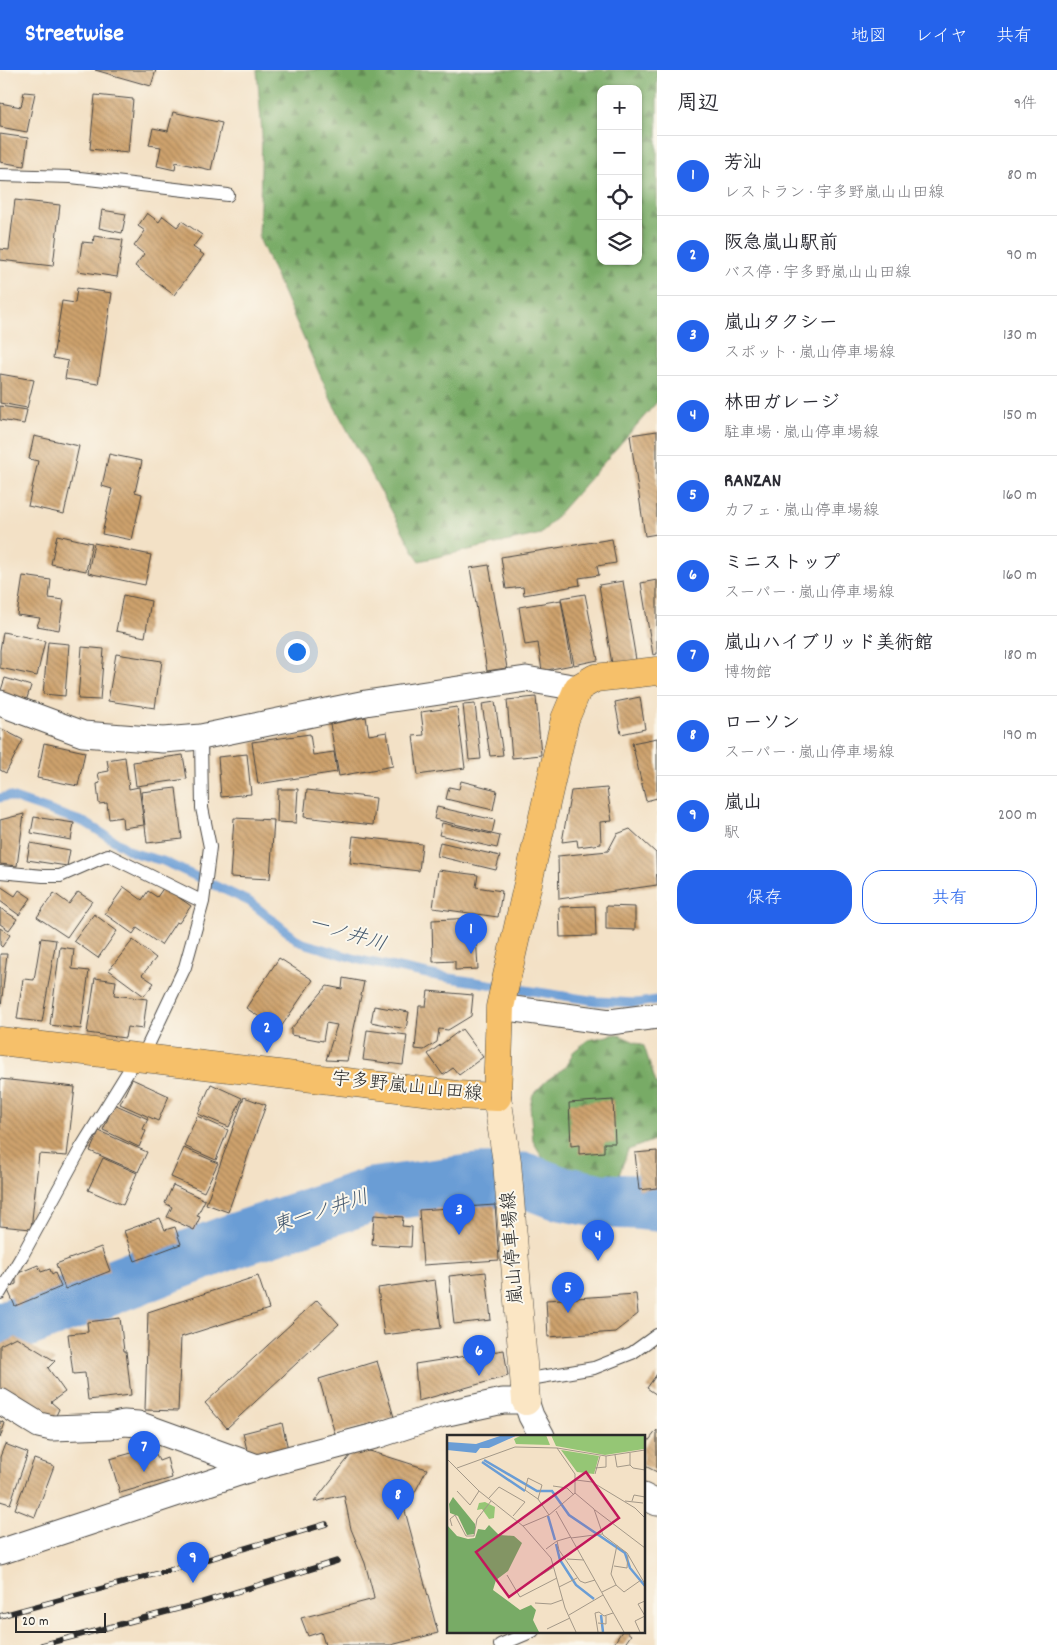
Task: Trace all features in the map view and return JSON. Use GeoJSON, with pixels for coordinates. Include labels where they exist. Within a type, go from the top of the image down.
{"type":"FeatureCollection","features":[{"type":"Feature","properties":{"kind":"main road"},"geometry":{"type":"LineString","coordinates":[[578,688],[595,678],[657,670]]}},
{"type":"Feature","properties":{"kind":"main road","name":"宇多野嵐山山田線"},"geometry":{"type":"LineString","coordinates":[[0,1042],[457,1095],[497,1096],[503,994],[564,719],[578,688]]}},
{"type":"Feature","properties":{"kind":"main road","name":"嵐山停車場線"},"geometry":{"type":"LineString","coordinates":[[497,1096],[505,1142],[510,1193],[525,1390]]}},
{"type":"Feature","properties":{"kind":"street"},"geometry":{"type":"LineString","coordinates":[[0,703],[84,734],[163,740],[201,736],[366,703],[526,679],[578,688]]}},
{"type":"Feature","properties":{"kind":"street"},"geometry":{"type":"LineString","coordinates":[[503,994],[610,1022],[657,1016]]}},
{"type":"Feature","properties":{"kind":"street"},"geometry":{"type":"LineString","coordinates":[[0,1552],[257,1467],[379,1435],[443,1414],[503,1401],[525,1390],[531,1416],[541,1435]]}},
{"type":"Feature","properties":{"kind":"street"},"geometry":{"type":"LineString","coordinates":[[0,1401],[39,1425],[52,1428],[110,1426],[124,1423],[138,1424],[257,1467]]}},
{"type":"Feature","properties":{"kind":"lane"},"geometry":{"type":"LineString","coordinates":[[0,175],[72,177],[228,195]]}},
{"type":"Feature","properties":{"kind":"lane"},"geometry":{"type":"LineString","coordinates":[[0,1293],[81,1148],[139,1058],[185,967],[203,902],[210,846],[202,808],[201,736]]}},
{"type":"Feature","properties":{"kind":"lane"},"geometry":{"type":"LineString","coordinates":[[0,872],[60,876],[108,855],[203,902]]}},
{"type":"Feature","properties":{"kind":"lane"},"geometry":{"type":"LineString","coordinates":[[525,1390],[594,1368],[632,1353],[657,1335]]}},
{"type":"Feature","properties":{"kind":"lane"},"geometry":{"type":"LineString","coordinates":[[500,1645],[531,1632]]}},
{"type":"Feature","properties":{"kind":"green space"},"geometry":{"type":"Polygon","coordinates":[[[257,70],[657,70],[657,402],[541,534],[419,561],[332,402],[259,238],[262,134],[257,70]]]}},
{"type":"Feature","properties":{"kind":"green space"},"geometry":{"type":"Polygon","coordinates":[[[617,1034],[644,1046],[657,1086],[657,1139],[628,1150],[619,1175],[602,1182],[544,1160],[533,1141],[530,1106],[533,1094],[546,1081],[567,1066],[573,1052],[588,1040],[617,1034]]]}},
{"type":"Feature","properties":{"kind":"building"},"geometry":{"type":"Polygon","coordinates":[[[95,70],[156,70],[151,86],[95,70]]]}},
{"type":"Feature","properties":{"kind":"building"},"geometry":{"type":"Polygon","coordinates":[[[24,92],[35,93],[27,132],[0,127],[0,103],[21,107],[24,92]]]}},
{"type":"Feature","properties":{"kind":"building"},"geometry":{"type":"Polygon","coordinates":[[[95,95],[133,99],[128,153],[90,149],[95,95]]]}},
{"type":"Feature","properties":{"kind":"building"},"geometry":{"type":"Polygon","coordinates":[[[173,112],[222,123],[211,170],[176,162],[175,170],[157,166],[161,147],[149,145],[153,128],[168,131],[173,112]]]}},
{"type":"Feature","properties":{"kind":"building"},"geometry":{"type":"Polygon","coordinates":[[[0,134],[28,138],[24,166],[0,162],[0,134]]]}},
{"type":"Feature","properties":{"kind":"building"},"geometry":{"type":"Polygon","coordinates":[[[15,200],[60,205],[53,266],[0,260],[0,249],[9,250],[15,200]]]}},
{"type":"Feature","properties":{"kind":"building"},"geometry":{"type":"Polygon","coordinates":[[[102,210],[126,214],[122,233],[99,228],[102,210]]]}},
{"type":"Feature","properties":{"kind":"building"},"geometry":{"type":"Polygon","coordinates":[[[147,213],[159,222],[163,216],[177,227],[182,221],[202,235],[193,247],[204,255],[174,295],[135,266],[144,254],[134,246],[145,231],[138,226],[147,213]]]}},
{"type":"Feature","properties":{"kind":"building"},"geometry":{"type":"Polygon","coordinates":[[[94,236],[123,240],[117,277],[78,271],[82,242],[93,243],[94,236]]]}},
{"type":"Feature","properties":{"kind":"building"},"geometry":{"type":"Polygon","coordinates":[[[77,288],[112,293],[98,384],[65,379],[68,361],[53,358],[62,301],[75,303],[77,288]]]}},
{"type":"Feature","properties":{"kind":"building"},"geometry":{"type":"Polygon","coordinates":[[[0,374],[34,380],[27,408],[0,403],[0,374]]]}},
{"type":"Feature","properties":{"kind":"building"},"geometry":{"type":"Polygon","coordinates":[[[0,406],[27,410],[24,424],[0,420],[0,406]]]}},
{"type":"Feature","properties":{"kind":"building"},"geometry":{"type":"Polygon","coordinates":[[[657,431],[657,534],[645,536],[630,435],[657,431]]]}},
{"type":"Feature","properties":{"kind":"building"},"geometry":{"type":"Polygon","coordinates":[[[34,436],[79,446],[64,514],[28,506],[38,461],[29,459],[34,436]]]}},
{"type":"Feature","properties":{"kind":"building"},"geometry":{"type":"Polygon","coordinates":[[[109,454],[142,461],[135,492],[142,494],[132,540],[102,534],[112,489],[102,486],[109,454]]]}},
{"type":"Feature","properties":{"kind":"building"},"geometry":{"type":"Polygon","coordinates":[[[57,535],[92,543],[86,571],[51,564],[57,535]]]}},
{"type":"Feature","properties":{"kind":"building"},"geometry":{"type":"Polygon","coordinates":[[[612,539],[616,563],[597,566],[599,575],[579,578],[580,585],[524,595],[523,587],[506,589],[501,557],[612,539]]]}},
{"type":"Feature","properties":{"kind":"building"},"geometry":{"type":"Polygon","coordinates":[[[94,543],[151,555],[145,585],[88,573],[94,543]]]}},
{"type":"Feature","properties":{"kind":"building"},"geometry":{"type":"Polygon","coordinates":[[[489,565],[507,668],[487,671],[470,568],[489,565]]]}},
{"type":"Feature","properties":{"kind":"building"},"geometry":{"type":"Polygon","coordinates":[[[23,576],[51,580],[49,598],[64,600],[59,630],[37,626],[40,618],[17,615],[23,576]]]}},
{"type":"Feature","properties":{"kind":"building"},"geometry":{"type":"Polygon","coordinates":[[[657,580],[657,654],[653,655],[641,583],[657,580]]]}},
{"type":"Feature","properties":{"kind":"building"},"geometry":{"type":"Polygon","coordinates":[[[623,581],[636,660],[612,664],[599,585],[623,581]]]}},
{"type":"Feature","properties":{"kind":"building"},"geometry":{"type":"Polygon","coordinates":[[[585,594],[598,660],[574,665],[561,598],[585,594]]]}},
{"type":"Feature","properties":{"kind":"building"},"geometry":{"type":"Polygon","coordinates":[[[123,595],[151,601],[145,637],[116,631],[123,595]]]}},
{"type":"Feature","properties":{"kind":"building"},"geometry":{"type":"Polygon","coordinates":[[[561,600],[572,665],[542,671],[538,643],[525,645],[519,607],[561,600]]]}},
{"type":"Feature","properties":{"kind":"building"},"geometry":{"type":"Polygon","coordinates":[[[3,632],[45,641],[37,676],[0,668],[3,632]]]}},
{"type":"Feature","properties":{"kind":"building"},"geometry":{"type":"Polygon","coordinates":[[[48,642],[69,644],[65,696],[43,694],[48,642]]]}},
{"type":"Feature","properties":{"kind":"building"},"geometry":{"type":"Polygon","coordinates":[[[82,647],[104,649],[100,700],[78,699],[82,647]]]}},
{"type":"Feature","properties":{"kind":"building"},"geometry":{"type":"Polygon","coordinates":[[[116,654],[162,661],[155,708],[108,701],[116,654]]]}},
{"type":"Feature","properties":{"kind":"building"},"geometry":{"type":"Polygon","coordinates":[[[5,678],[31,686],[25,704],[0,693],[5,678]]]}},
{"type":"Feature","properties":{"kind":"building"},"geometry":{"type":"Polygon","coordinates":[[[536,697],[541,755],[512,758],[507,700],[536,697]]]}},
{"type":"Feature","properties":{"kind":"building"},"geometry":{"type":"Polygon","coordinates":[[[640,697],[645,729],[621,734],[615,702],[640,697]]]}},
{"type":"Feature","properties":{"kind":"building"},"geometry":{"type":"Polygon","coordinates":[[[495,702],[503,755],[490,756],[482,704],[495,702]]]}},
{"type":"Feature","properties":{"kind":"building"},"geometry":{"type":"Polygon","coordinates":[[[475,704],[481,759],[469,760],[463,705],[475,704]]]}},
{"type":"Feature","properties":{"kind":"building"},"geometry":{"type":"Polygon","coordinates":[[[457,707],[465,768],[418,775],[413,736],[424,735],[421,712],[457,707]]]}},
{"type":"Feature","properties":{"kind":"building"},"geometry":{"type":"Polygon","coordinates":[[[366,717],[369,735],[387,732],[393,766],[339,776],[330,724],[366,717]]]}},
{"type":"Feature","properties":{"kind":"building"},"geometry":{"type":"Polygon","coordinates":[[[0,728],[23,740],[6,773],[0,770],[0,728]]]}},
{"type":"Feature","properties":{"kind":"building"},"geometry":{"type":"Polygon","coordinates":[[[310,734],[313,755],[334,752],[337,772],[258,784],[252,742],[310,734]]]}},
{"type":"Feature","properties":{"kind":"building"},"geometry":{"type":"Polygon","coordinates":[[[657,738],[657,798],[646,801],[632,743],[657,738]]]}},
{"type":"Feature","properties":{"kind":"building"},"geometry":{"type":"Polygon","coordinates":[[[44,743],[85,752],[78,786],[37,778],[44,743]]]}},
{"type":"Feature","properties":{"kind":"building"},"geometry":{"type":"Polygon","coordinates":[[[247,754],[251,794],[221,797],[218,757],[247,754]]]}},
{"type":"Feature","properties":{"kind":"building"},"geometry":{"type":"Polygon","coordinates":[[[183,755],[187,779],[136,786],[133,762],[183,755]]]}},
{"type":"Feature","properties":{"kind":"building"},"geometry":{"type":"Polygon","coordinates":[[[125,757],[129,789],[139,787],[144,825],[123,828],[122,817],[109,819],[107,803],[99,804],[97,784],[100,783],[98,773],[109,771],[107,760],[125,757]]]}},
{"type":"Feature","properties":{"kind":"building"},"geometry":{"type":"Polygon","coordinates":[[[461,781],[497,790],[493,810],[446,799],[449,787],[459,789],[461,781]]]}},
{"type":"Feature","properties":{"kind":"building"},"geometry":{"type":"Polygon","coordinates":[[[176,788],[182,839],[147,843],[141,792],[176,788]]]}},
{"type":"Feature","properties":{"kind":"building"},"geometry":{"type":"Polygon","coordinates":[[[607,788],[612,821],[600,822],[601,844],[578,847],[577,840],[562,842],[571,791],[607,788]]]}},
{"type":"Feature","properties":{"kind":"building"},"geometry":{"type":"Polygon","coordinates":[[[278,789],[298,789],[296,823],[277,822],[278,789]]]}},
{"type":"Feature","properties":{"kind":"building"},"geometry":{"type":"Polygon","coordinates":[[[307,790],[376,798],[373,825],[304,817],[307,790]]]}},
{"type":"Feature","properties":{"kind":"building"},"geometry":{"type":"Polygon","coordinates":[[[437,807],[495,820],[492,833],[434,819],[437,807]]]}},
{"type":"Feature","properties":{"kind":"building"},"geometry":{"type":"Polygon","coordinates":[[[24,814],[17,866],[0,864],[0,820],[24,814]]]}},
{"type":"Feature","properties":{"kind":"building"},"geometry":{"type":"Polygon","coordinates":[[[34,817],[74,823],[71,840],[31,833],[34,817]]]}},
{"type":"Feature","properties":{"kind":"building"},"geometry":{"type":"Polygon","coordinates":[[[234,818],[274,820],[270,879],[230,877],[234,818]]]}},
{"type":"Feature","properties":{"kind":"building"},"geometry":{"type":"Polygon","coordinates":[[[442,823],[500,836],[497,848],[439,835],[442,823]]]}},
{"type":"Feature","properties":{"kind":"building"},"geometry":{"type":"Polygon","coordinates":[[[630,829],[656,853],[657,885],[559,899],[558,856],[608,851],[617,834],[630,829]]]}},
{"type":"Feature","properties":{"kind":"building"},"geometry":{"type":"Polygon","coordinates":[[[353,836],[422,844],[419,871],[350,863],[353,836]]]}},
{"type":"Feature","properties":{"kind":"building"},"geometry":{"type":"Polygon","coordinates":[[[440,842],[500,856],[496,870],[437,856],[440,842]]]}},
{"type":"Feature","properties":{"kind":"building"},"geometry":{"type":"Polygon","coordinates":[[[30,843],[70,850],[67,866],[27,860],[30,843]]]}},
{"type":"Feature","properties":{"kind":"building"},"geometry":{"type":"Polygon","coordinates":[[[438,870],[478,875],[476,887],[502,891],[498,917],[433,908],[438,870]]]}},
{"type":"Feature","properties":{"kind":"building"},"geometry":{"type":"Polygon","coordinates":[[[0,886],[15,896],[19,890],[31,898],[19,915],[0,901],[0,886]]]}},
{"type":"Feature","properties":{"kind":"building"},"geometry":{"type":"Polygon","coordinates":[[[124,887],[142,900],[148,891],[157,897],[164,887],[191,906],[179,923],[176,922],[161,945],[137,928],[133,934],[105,914],[124,887]]]}},
{"type":"Feature","properties":{"kind":"building"},"geometry":{"type":"Polygon","coordinates":[[[78,892],[92,901],[67,937],[37,917],[54,893],[69,904],[78,892]]]}},
{"type":"Feature","properties":{"kind":"building"},"geometry":{"type":"Polygon","coordinates":[[[595,906],[596,936],[560,937],[559,907],[595,906]]]}},
{"type":"Feature","properties":{"kind":"building"},"geometry":{"type":"Polygon","coordinates":[[[606,906],[635,907],[635,930],[606,929],[606,906]]]}},
{"type":"Feature","properties":{"kind":"building"},"geometry":{"type":"Polygon","coordinates":[[[0,908],[17,919],[9,930],[0,924],[0,908]]]}},
{"type":"Feature","properties":{"kind":"building"},"geometry":{"type":"Polygon","coordinates":[[[94,914],[117,931],[98,958],[74,941],[94,914]]]}},
{"type":"Feature","properties":{"kind":"building"},"geometry":{"type":"Polygon","coordinates":[[[475,918],[478,969],[455,970],[455,961],[433,962],[432,920],[475,918]]]}},
{"type":"Feature","properties":{"kind":"building"},"geometry":{"type":"Polygon","coordinates":[[[0,928],[10,935],[2,947],[0,945],[0,928]]]}},
{"type":"Feature","properties":{"kind":"building"},"geometry":{"type":"Polygon","coordinates":[[[41,938],[56,940],[42,1022],[17,1019],[23,979],[34,980],[41,938]]]}},
{"type":"Feature","properties":{"kind":"building"},"geometry":{"type":"Polygon","coordinates":[[[133,940],[156,958],[142,975],[154,983],[144,996],[109,970],[133,940]]]}},
{"type":"Feature","properties":{"kind":"building"},"geometry":{"type":"Polygon","coordinates":[[[60,947],[74,949],[72,969],[89,971],[81,1029],[50,1025],[60,947]]]}},
{"type":"Feature","properties":{"kind":"building"},"geometry":{"type":"Polygon","coordinates":[[[0,954],[7,954],[1,1006],[0,1006],[0,954]]]}},
{"type":"Feature","properties":{"kind":"building"},"geometry":{"type":"Polygon","coordinates":[[[279,958],[313,980],[279,1030],[246,1008],[279,958]]]}},
{"type":"Feature","properties":{"kind":"building"},"geometry":{"type":"Polygon","coordinates":[[[95,978],[116,981],[114,995],[147,999],[143,1029],[127,1027],[125,1038],[87,1033],[95,978]]]}},
{"type":"Feature","properties":{"kind":"building"},"geometry":{"type":"Polygon","coordinates":[[[343,978],[364,982],[347,1061],[326,1060],[337,1025],[326,1023],[323,1041],[291,1035],[291,1029],[327,986],[342,989],[343,978]]]}},
{"type":"Feature","properties":{"kind":"building"},"geometry":{"type":"Polygon","coordinates":[[[428,991],[473,995],[471,1016],[448,1030],[439,1029],[437,1042],[424,1050],[415,1049],[419,1006],[426,1006],[428,991]]]}},
{"type":"Feature","properties":{"kind":"building"},"geometry":{"type":"Polygon","coordinates":[[[374,1006],[409,1012],[406,1029],[371,1022],[374,1006]]]}},
{"type":"Feature","properties":{"kind":"building"},"geometry":{"type":"Polygon","coordinates":[[[462,1029],[483,1057],[459,1075],[453,1068],[443,1075],[428,1054],[462,1029]]]}},
{"type":"Feature","properties":{"kind":"building"},"geometry":{"type":"Polygon","coordinates":[[[367,1030],[407,1035],[403,1065],[363,1060],[367,1030]]]}},
{"type":"Feature","properties":{"kind":"building"},"geometry":{"type":"Polygon","coordinates":[[[0,1079],[75,1087],[67,1156],[39,1154],[31,1229],[0,1226],[0,1079]]]}},
{"type":"Feature","properties":{"kind":"building"},"geometry":{"type":"Polygon","coordinates":[[[132,1079],[169,1096],[158,1121],[120,1104],[132,1079]]]}},
{"type":"Feature","properties":{"kind":"building"},"geometry":{"type":"Polygon","coordinates":[[[211,1084],[242,1098],[229,1127],[198,1114],[211,1084]]]}},
{"type":"Feature","properties":{"kind":"building"},"geometry":{"type":"Polygon","coordinates":[[[244,1097],[266,1105],[228,1212],[206,1204],[244,1097]]]}},
{"type":"Feature","properties":{"kind":"building"},"geometry":{"type":"Polygon","coordinates":[[[613,1100],[615,1143],[604,1143],[604,1152],[579,1154],[579,1145],[571,1146],[569,1103],[613,1100]]]}},
{"type":"Feature","properties":{"kind":"building"},"geometry":{"type":"Polygon","coordinates":[[[114,1104],[148,1119],[143,1129],[146,1131],[139,1147],[103,1130],[114,1104]]]}},
{"type":"Feature","properties":{"kind":"building"},"geometry":{"type":"Polygon","coordinates":[[[197,1116],[228,1130],[216,1160],[184,1146],[197,1116]]]}},
{"type":"Feature","properties":{"kind":"building"},"geometry":{"type":"Polygon","coordinates":[[[99,1131],[147,1152],[138,1172],[90,1151],[99,1131]]]}},
{"type":"Feature","properties":{"kind":"building"},"geometry":{"type":"Polygon","coordinates":[[[184,1148],[218,1163],[204,1192],[171,1177],[184,1148]]]}},
{"type":"Feature","properties":{"kind":"building"},"geometry":{"type":"Polygon","coordinates":[[[657,1151],[657,1188],[639,1190],[635,1153],[657,1151]]]}},
{"type":"Feature","properties":{"kind":"building"},"geometry":{"type":"Polygon","coordinates":[[[103,1158],[137,1173],[123,1205],[88,1190],[103,1158]]]}},
{"type":"Feature","properties":{"kind":"building"},"geometry":{"type":"Polygon","coordinates":[[[173,1185],[205,1200],[197,1216],[200,1217],[194,1230],[167,1217],[172,1207],[165,1203],[173,1185]]]}},
{"type":"Feature","properties":{"kind":"building"},"geometry":{"type":"Polygon","coordinates":[[[495,1205],[499,1260],[423,1265],[419,1210],[495,1205]]]}},
{"type":"Feature","properties":{"kind":"building"},"geometry":{"type":"Polygon","coordinates":[[[374,1215],[403,1217],[402,1226],[412,1227],[411,1247],[372,1245],[374,1215]]]}},
{"type":"Feature","properties":{"kind":"building"},"geometry":{"type":"Polygon","coordinates":[[[160,1218],[165,1230],[175,1227],[181,1244],[135,1261],[124,1231],[160,1218]]]}},
{"type":"Feature","properties":{"kind":"building"},"geometry":{"type":"Polygon","coordinates":[[[101,1247],[110,1271],[65,1289],[56,1264],[101,1247]]]}},
{"type":"Feature","properties":{"kind":"building"},"geometry":{"type":"Polygon","coordinates":[[[38,1265],[41,1272],[50,1269],[52,1275],[55,1273],[61,1287],[15,1306],[7,1288],[16,1284],[16,1274],[38,1265]]]}},
{"type":"Feature","properties":{"kind":"building"},"geometry":{"type":"Polygon","coordinates":[[[486,1272],[491,1320],[454,1324],[449,1276],[486,1272]]]}},
{"type":"Feature","properties":{"kind":"building"},"geometry":{"type":"Polygon","coordinates":[[[258,1276],[269,1309],[181,1337],[178,1411],[145,1410],[148,1312],[258,1276]]]}},
{"type":"Feature","properties":{"kind":"building"},"geometry":{"type":"Polygon","coordinates":[[[435,1280],[441,1328],[384,1335],[378,1288],[435,1280]]]}},
{"type":"Feature","properties":{"kind":"building"},"geometry":{"type":"Polygon","coordinates":[[[636,1294],[638,1314],[615,1332],[548,1337],[546,1300],[636,1294]]]}},
{"type":"Feature","properties":{"kind":"building"},"geometry":{"type":"Polygon","coordinates":[[[317,1300],[339,1324],[227,1428],[205,1403],[317,1300]]]}},
{"type":"Feature","properties":{"kind":"building"},"geometry":{"type":"Polygon","coordinates":[[[120,1318],[131,1395],[88,1400],[85,1373],[73,1374],[68,1334],[88,1332],[87,1322],[120,1318]]]}},
{"type":"Feature","properties":{"kind":"building"},"geometry":{"type":"Polygon","coordinates":[[[16,1337],[55,1361],[48,1368],[65,1392],[51,1402],[59,1409],[54,1420],[0,1394],[0,1345],[16,1337]]]}},
{"type":"Feature","properties":{"kind":"building"},"geometry":{"type":"Polygon","coordinates":[[[504,1350],[508,1376],[418,1401],[415,1364],[504,1350]]]}},
{"type":"Feature","properties":{"kind":"building"},"geometry":{"type":"Polygon","coordinates":[[[377,1361],[394,1417],[335,1434],[319,1379],[377,1361]]]}},
{"type":"Feature","properties":{"kind":"building"},"geometry":{"type":"Polygon","coordinates":[[[657,1374],[657,1395],[647,1388],[657,1374]]]}},
{"type":"Feature","properties":{"kind":"building"},"geometry":{"type":"Polygon","coordinates":[[[0,1421],[5,1423],[0,1438],[0,1421]]]}},
{"type":"Feature","properties":{"kind":"building"},"geometry":{"type":"Polygon","coordinates":[[[282,1423],[288,1449],[249,1458],[243,1433],[282,1423]]]}},
{"type":"Feature","properties":{"kind":"building"},"geometry":{"type":"Polygon","coordinates":[[[657,1430],[657,1472],[644,1466],[644,1447],[657,1430]]]}},
{"type":"Feature","properties":{"kind":"building"},"geometry":{"type":"Polygon","coordinates":[[[5,1444],[28,1453],[10,1504],[0,1501],[0,1457],[5,1444]]]}},
{"type":"Feature","properties":{"kind":"building"},"geometry":{"type":"Polygon","coordinates":[[[357,1447],[427,1469],[405,1511],[438,1633],[391,1645],[325,1645],[321,1632],[308,1636],[301,1618],[374,1599],[365,1563],[351,1529],[344,1495],[314,1502],[357,1447]]]}},
{"type":"Feature","properties":{"kind":"building"},"geometry":{"type":"Polygon","coordinates":[[[146,1449],[148,1457],[156,1454],[159,1461],[167,1458],[172,1478],[120,1493],[110,1459],[146,1449]]]}},
{"type":"Feature","properties":{"kind":"building"},"geometry":{"type":"Polygon","coordinates":[[[34,1459],[54,1466],[35,1517],[15,1509],[34,1459]]]}},
{"type":"Feature","properties":{"kind":"building"},"geometry":{"type":"Polygon","coordinates":[[[621,1632],[627,1632],[631,1635],[624,1645],[613,1645],[621,1632]]]}},
{"type":"Feature","properties":{"kind":"waterway","name":"一ノ井川"},"geometry":{"type":"LineString","coordinates":[[0,798],[8,796],[86,823],[134,853],[163,861],[250,902],[300,942],[360,960],[437,976],[596,1001],[637,1003],[657,1000]]}},
{"type":"Feature","properties":{"kind":"waterway","name":"東一ノ井川"},"geometry":{"type":"LineString","coordinates":[[0,1330],[230,1242],[371,1195],[477,1181],[524,1180],[556,1192],[601,1201],[657,1204]]}},
{"type":"Feature","properties":{"kind":"railway"},"geometry":{"type":"LineString","coordinates":[[0,1616],[189,1565],[326,1524]]}},
{"type":"Feature","properties":{"kind":"railway"},"geometry":{"type":"LineString","coordinates":[[42,1645],[200,1603],[337,1561]]}},
{"type":"Feature","properties":{"kind":"place","name":"芳汕"},"geometry":{"type":"Point","coordinates":[471,954]}},
{"type":"Feature","properties":{"kind":"place","name":"阪急嵐山駅前"},"geometry":{"type":"Point","coordinates":[267,1053]}},
{"type":"Feature","properties":{"kind":"place","name":"嵐山タクシー"},"geometry":{"type":"Point","coordinates":[459,1235]}},
{"type":"Feature","properties":{"kind":"place","name":"林田ガレージ"},"geometry":{"type":"Point","coordinates":[598,1261]}},
{"type":"Feature","properties":{"kind":"place","name":"RANZAN"},"geometry":{"type":"Point","coordinates":[568,1313]}},
{"type":"Feature","properties":{"kind":"place","name":"ミニストップ"},"geometry":{"type":"Point","coordinates":[479,1376]}},
{"type":"Feature","properties":{"kind":"place","name":"嵐山ハイブリッド美術館"},"geometry":{"type":"Point","coordinates":[144,1472]}},
{"type":"Feature","properties":{"kind":"place","name":"ローソン"},"geometry":{"type":"Point","coordinates":[398,1520]}},
{"type":"Feature","properties":{"kind":"place","name":"嵐山"},"geometry":{"type":"Point","coordinates":[193,1583]}}]}
